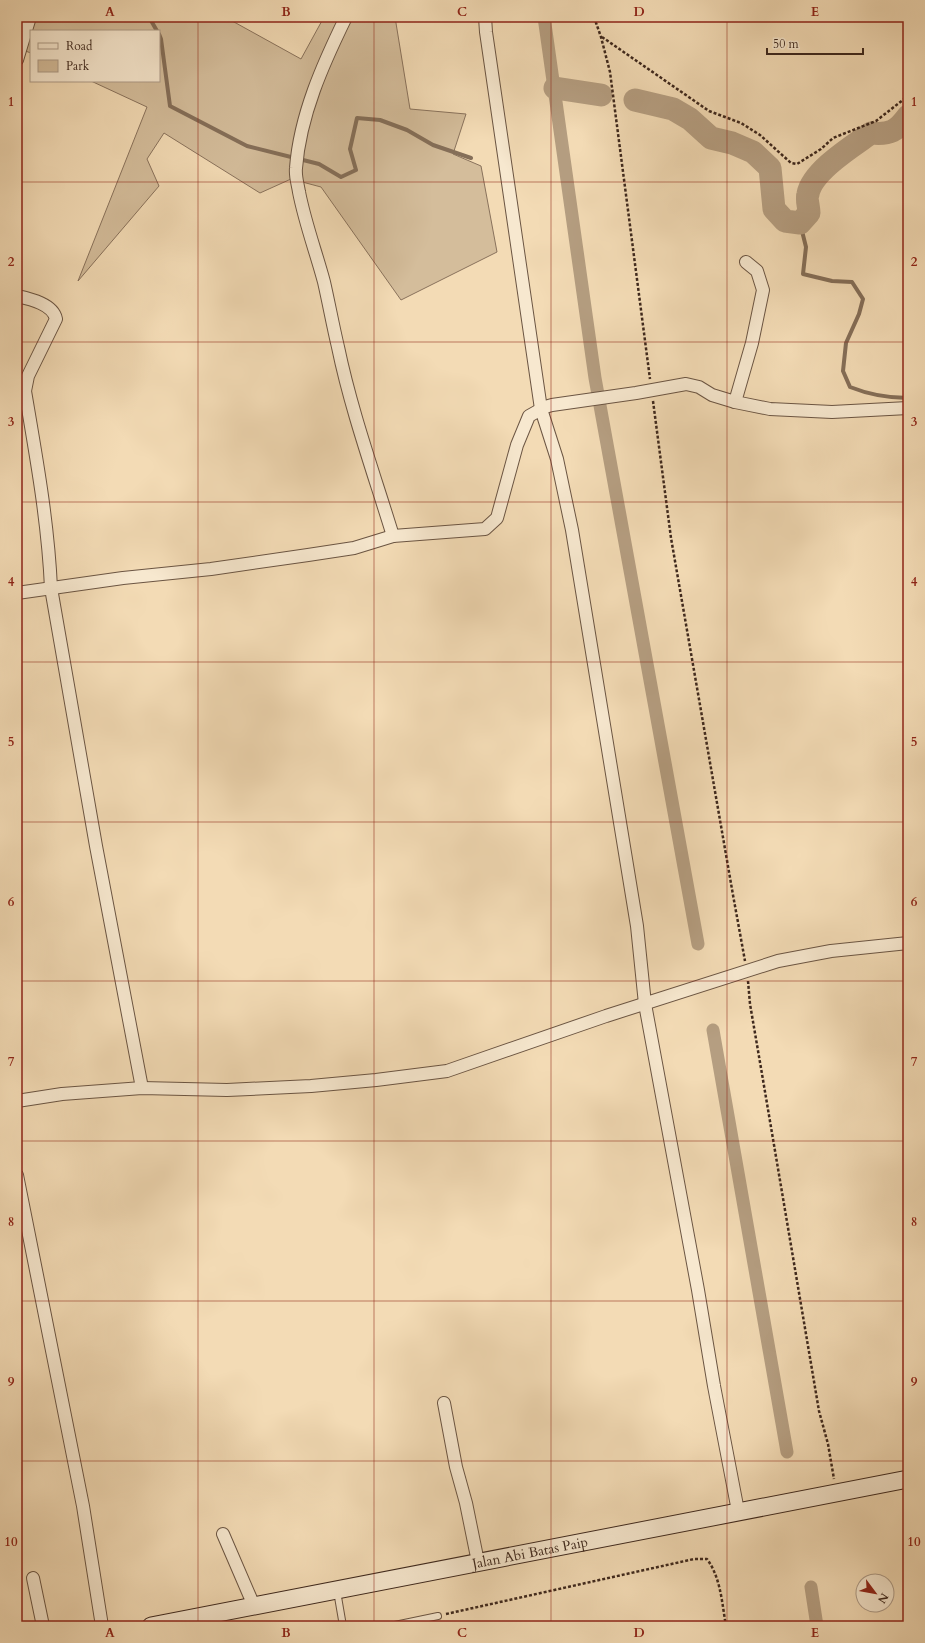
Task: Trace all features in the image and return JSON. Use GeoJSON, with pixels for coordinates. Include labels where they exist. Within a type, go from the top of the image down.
{"type":"FeatureCollection","features":[{"type":"Feature","properties":{"kind":"main road","name":"Jalan Abi Batas Paip"},"geometry":{"type":"LineString","coordinates":[[151,1626],[908,1478]]}},
{"type":"Feature","properties":{"kind":"street"},"geometry":{"type":"LineString","coordinates":[[17,60],[30,17]]}},
{"type":"Feature","properties":{"kind":"street"},"geometry":{"type":"LineString","coordinates":[[346,17],[325,64],[309,106],[299,143],[296,170],[303,211],[323,281],[343,369],[393,536]]}},
{"type":"Feature","properties":{"kind":"street"},"geometry":{"type":"LineString","coordinates":[[485,17],[486,32],[546,407],[572,530],[637,926],[645,1004],[742,1510]]}},
{"type":"Feature","properties":{"kind":"street"},"geometry":{"type":"LineString","coordinates":[[735,402],[752,343],[763,290],[757,271],[746,262]]}},
{"type":"Feature","properties":{"kind":"street"},"geometry":{"type":"LineString","coordinates":[[17,296],[41,304],[50,309],[54,312],[56,319],[28,376],[25,391],[45,515],[50,558],[51,588],[97,854],[142,1088]]}},
{"type":"Feature","properties":{"kind":"street"},"geometry":{"type":"LineString","coordinates":[[17,593],[211,569],[308,555],[354,548],[393,536],[475,531],[484,529],[492,524],[497,518],[507,480],[529,416],[546,407],[686,384],[699,387],[712,395],[735,402],[770,409],[832,412],[908,408]]}},
{"type":"Feature","properties":{"kind":"street"},"geometry":{"type":"LineString","coordinates":[[17,1101],[62,1094],[142,1088],[227,1090],[311,1086],[447,1071],[606,1016],[778,961],[831,951],[908,943]]}},
{"type":"Feature","properties":{"kind":"street"},"geometry":{"type":"LineString","coordinates":[[17,1175],[83,1506],[102,1626]]}},
{"type":"Feature","properties":{"kind":"street"},"geometry":{"type":"LineString","coordinates":[[444,1403],[456,1467],[466,1503],[478,1562]]}},
{"type":"Feature","properties":{"kind":"street"},"geometry":{"type":"LineString","coordinates":[[223,1534],[254,1606]]}},
{"type":"Feature","properties":{"kind":"street"},"geometry":{"type":"LineString","coordinates":[[33,1578],[43,1626]]}},
{"type":"Feature","properties":{"kind":"lane"},"geometry":{"type":"LineString","coordinates":[[337,1590],[343,1626]]}},
{"type":"Feature","properties":{"kind":"lane"},"geometry":{"type":"LineString","coordinates":[[390,1626],[438,1616]]}},
{"type":"Feature","properties":{"kind":"path"},"geometry":{"type":"LineString","coordinates":[[594,17],[602,37],[610,72],[671,538],[732,895],[747,970],[750,1004],[760,1066],[819,1411],[828,1444],[831,1494]]}},
{"type":"Feature","properties":{"kind":"path"},"geometry":{"type":"LineString","coordinates":[[602,37],[709,111],[741,123],[760,135],[791,163],[797,164],[821,149],[833,138],[876,121],[908,96]]}},
{"type":"Feature","properties":{"kind":"path"},"geometry":{"type":"LineString","coordinates":[[438,1616],[694,1559],[707,1559],[717,1576],[726,1626]]}},
{"type":"Feature","properties":{"kind":"green space"},"geometry":{"type":"Polygon","coordinates":[[[17,17],[225,17],[301,59],[324,17],[395,17],[410,109],[466,114],[453,154],[481,166],[497,252],[401,300],[321,187],[291,179],[260,193],[164,133],[147,159],[159,186],[78,281],[147,107],[93,82],[160,82],[160,30],[30,30],[30,53],[17,48],[17,17]]]}},
{"type":"Feature","properties":{"kind":"waterway"},"geometry":{"type":"LineString","coordinates":[[149,17],[156,30]]}},
{"type":"Feature","properties":{"kind":"waterway"},"geometry":{"type":"LineString","coordinates":[[544,17],[595,378],[698,944]]}},
{"type":"Feature","properties":{"kind":"waterway"},"geometry":{"type":"LineString","coordinates":[[160,36],[170,106],[247,146],[319,164],[341,177],[356,170],[350,149],[357,118],[380,120],[407,130],[433,145],[471,158]]}},
{"type":"Feature","properties":{"kind":"waterway"},"geometry":{"type":"LineString","coordinates":[[555,88],[601,95]]}},
{"type":"Feature","properties":{"kind":"waterway"},"geometry":{"type":"LineString","coordinates":[[635,100],[673,109],[690,119],[711,138],[732,143],[753,152],[770,168],[774,209],[785,221],[800,223],[809,213],[807,196],[811,185],[825,168],[844,152],[871,133],[892,131],[908,116]]}},
{"type":"Feature","properties":{"kind":"waterway"},"geometry":{"type":"LineString","coordinates":[[800,223],[806,247],[803,274],[832,281],[852,282],[863,299],[859,314],[846,343],[843,371],[850,387],[878,396],[908,398]]}},
{"type":"Feature","properties":{"kind":"waterway"},"geometry":{"type":"LineString","coordinates":[[713,1030],[787,1452]]}},
{"type":"Feature","properties":{"kind":"waterway"},"geometry":{"type":"LineString","coordinates":[[811,1587],[817,1626]]}}]}
